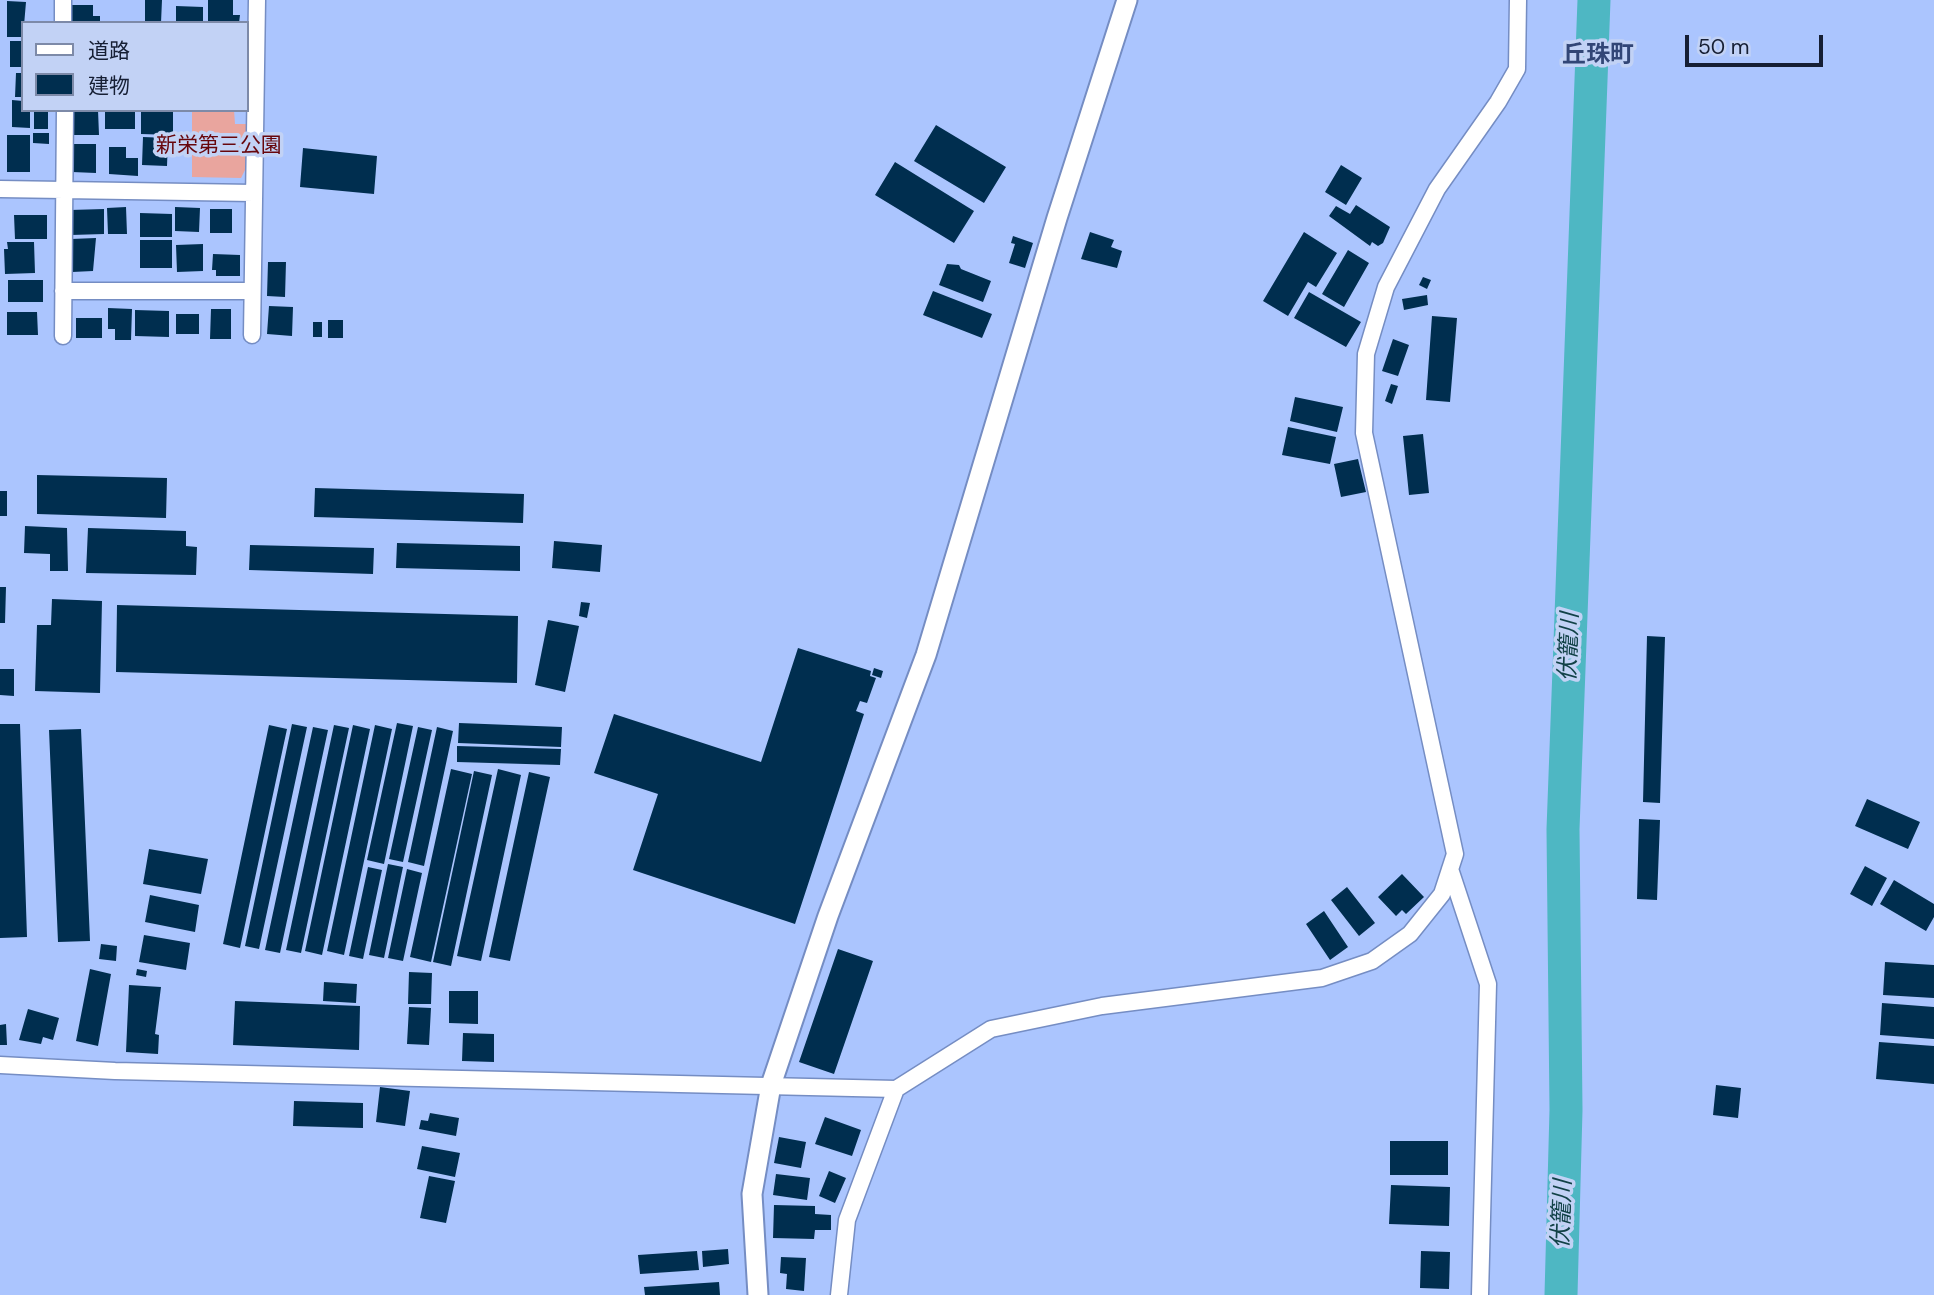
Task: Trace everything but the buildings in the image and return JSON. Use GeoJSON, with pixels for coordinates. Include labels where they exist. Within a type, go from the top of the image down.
{"type":"FeatureCollection","features":[{"type":"Feature","properties":{"kind":"street"},"geometry":{"type":"LineString","coordinates":[[63,0],[63,21]]}},
{"type":"Feature","properties":{"kind":"street"},"geometry":{"type":"LineString","coordinates":[[252,335],[251,91],[257,0]]}},
{"type":"Feature","properties":{"kind":"street"},"geometry":{"type":"LineString","coordinates":[[758,1295],[752,1194],[771,1085],[828,916],[926,654],[1057,218],[1127,0]]}},
{"type":"Feature","properties":{"kind":"street"},"geometry":{"type":"LineString","coordinates":[[0,1065],[115,1071],[896,1089],[991,1028],[1102,1006],[1322,978],[1372,961],[1410,934],[1442,894],[1455,854],[1364,433],[1366,354],[1386,287],[1437,189],[1498,102],[1517,69],[1518,0]]}},
{"type":"Feature","properties":{"kind":"street"},"geometry":{"type":"LineString","coordinates":[[62,337],[65,112]]}},
{"type":"Feature","properties":{"kind":"street"},"geometry":{"type":"LineString","coordinates":[[0,189],[253,192]]}},
{"type":"Feature","properties":{"kind":"street"},"geometry":{"type":"LineString","coordinates":[[64,291],[251,291]]}},
{"type":"Feature","properties":{"kind":"street"},"geometry":{"type":"LineString","coordinates":[[1450,869],[1488,984],[1480,1295]]}},
{"type":"Feature","properties":{"kind":"street"},"geometry":{"type":"LineString","coordinates":[[839,1295],[847,1220],[896,1089]]}},
{"type":"Feature","properties":{"kind":"green space","name":"新栄第三公園"},"geometry":{"type":"Polygon","coordinates":[[[192,112],[234,112],[235,124],[246,124],[246,168],[241,178],[192,177],[192,112]]]}},
{"type":"Feature","properties":{"kind":"waterway","name":"伏籠川"},"geometry":{"type":"LineString","coordinates":[[1561,1295],[1566,1110],[1563,829],[1594,0]]}},
{"type":"Feature","properties":{"kind":"district","name":"丘珠町"},"geometry":{"type":"Point","coordinates":[1598,56]}}]}
